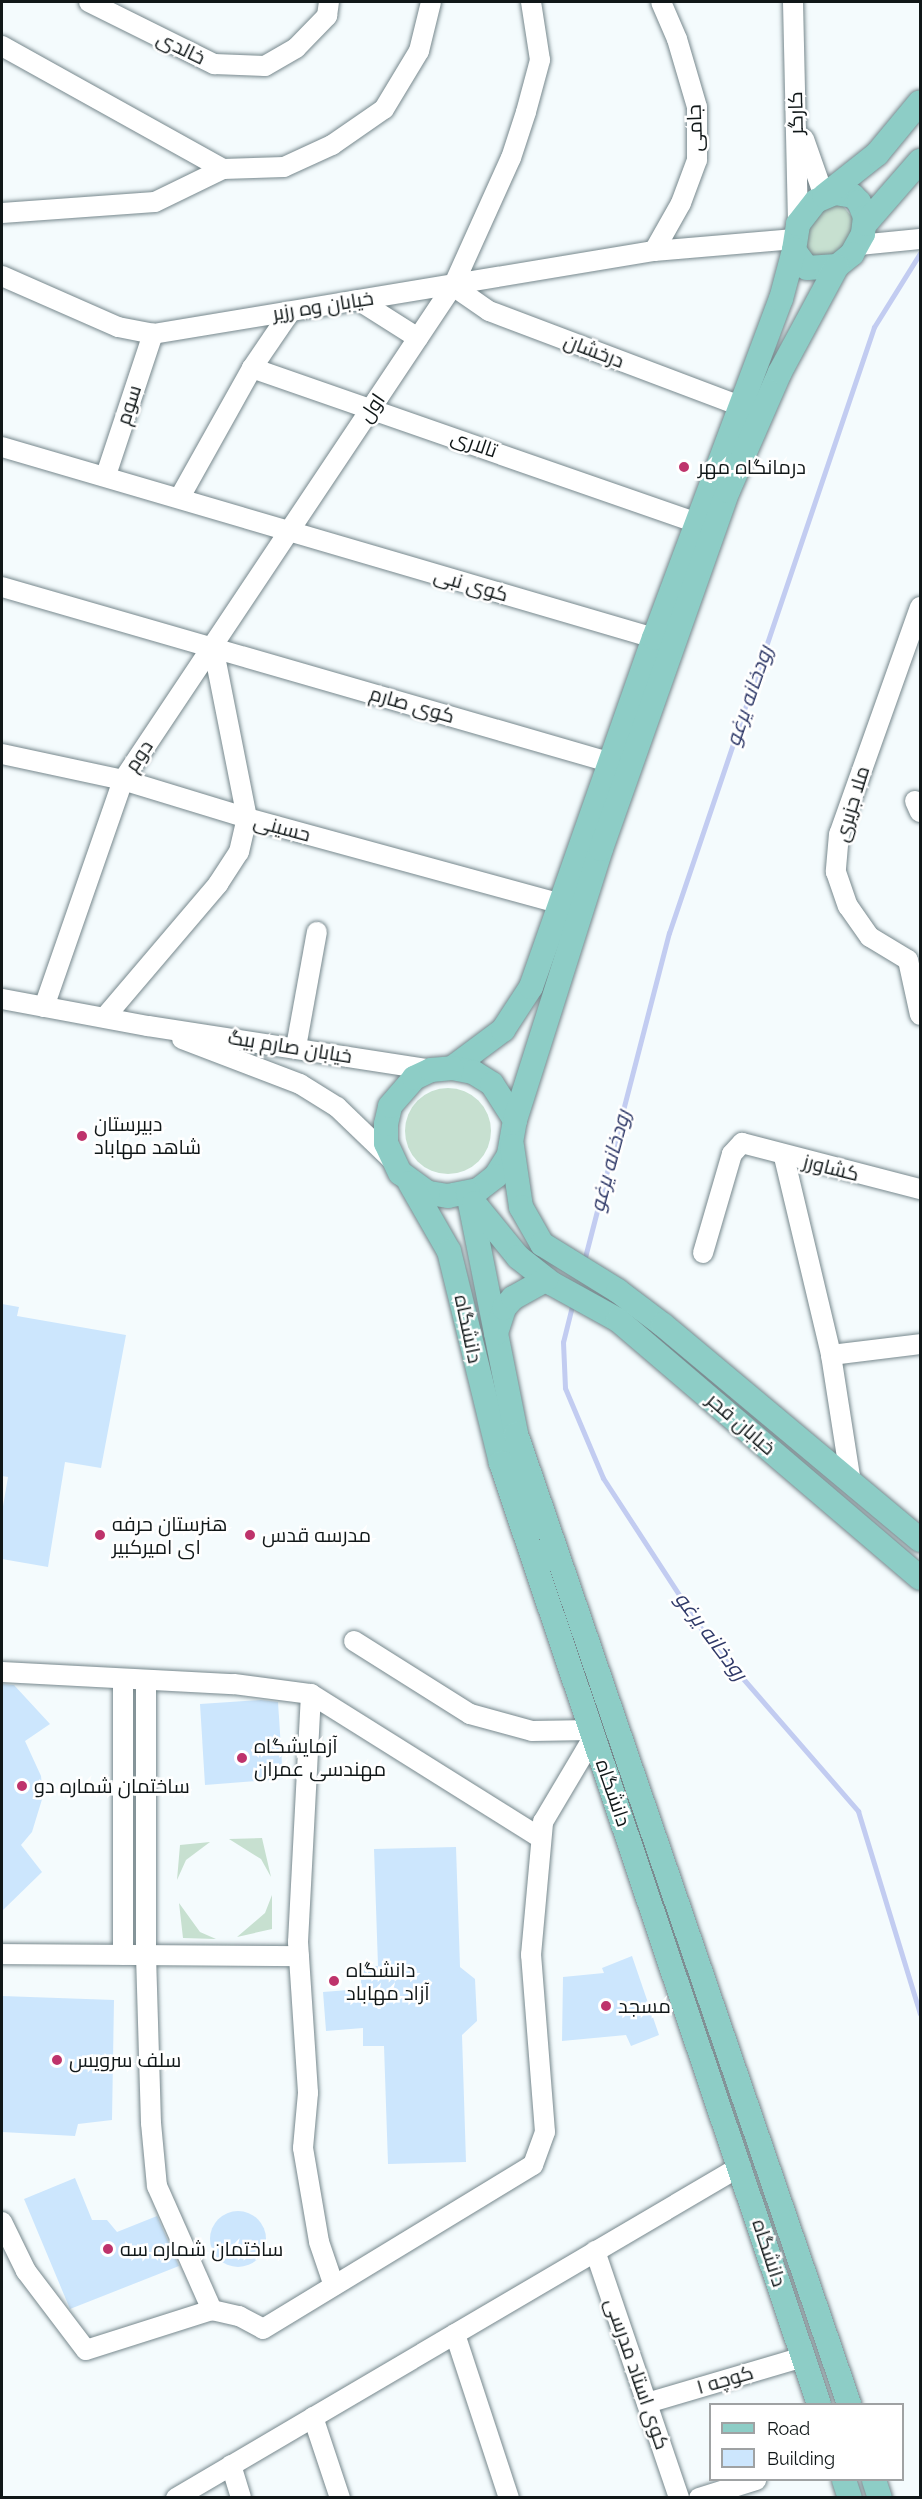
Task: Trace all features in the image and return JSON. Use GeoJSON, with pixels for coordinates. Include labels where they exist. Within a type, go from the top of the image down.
{"type":"FeatureCollection","features":[{"type":"Feature","properties":{"kind":"main road"},"geometry":{"type":"LineString","coordinates":[[921,102],[877,154],[808,208],[795,238],[781,299],[654,638],[612,764],[531,987],[518,1011],[480,1051],[400,1090],[390,1106],[386,1143],[392,1160],[410,1183],[438,1195],[468,1193],[496,1176],[512,1146],[515,1120],[601,849],[728,491],[780,372],[837,266],[921,161]]}},
{"type":"Feature","properties":{"kind":"main road"},"geometry":{"type":"LineString","coordinates":[[824,195],[853,196],[863,209],[862,235]]}},
{"type":"Feature","properties":{"kind":"main road"},"geometry":{"type":"LineString","coordinates":[[795,238],[807,268],[837,266]]}},
{"type":"Feature","properties":{"kind":"main road"},"geometry":{"type":"LineString","coordinates":[[442,1069],[473,1072],[492,1084],[515,1120]]}},
{"type":"Feature","properties":{"kind":"main road","name":"خیابان فجر"},"geometry":{"type":"LineString","coordinates":[[512,1146],[521,1207],[533,1233],[553,1254],[618,1291],[920,1538]]}},
{"type":"Feature","properties":{"kind":"main road","name":"دانشگاه"},"geometry":{"type":"LineString","coordinates":[[410,1183],[441,1230],[453,1262],[501,1463],[741,2166],[819,2403]]}},
{"type":"Feature","properties":{"kind":"main road","name":"خیابان فجر"},"geometry":{"type":"LineString","coordinates":[[468,1193],[507,1247],[548,1282],[618,1320],[921,1578]]}},
{"type":"Feature","properties":{"kind":"main road","name":"دانشگاه"},"geometry":{"type":"LineString","coordinates":[[468,1193],[504,1386],[522,1453],[849,2403]]}},
{"type":"Feature","properties":{"kind":"main road"},"geometry":{"type":"LineString","coordinates":[[495,1336],[504,1308],[513,1298],[548,1282]]}},
{"type":"Feature","properties":{"kind":"main road"},"geometry":{"type":"LineString","coordinates":[[741,2166],[765,2157]]}},
{"type":"Feature","properties":{"kind":"main road"},"geometry":{"type":"LineString","coordinates":[[803,2357],[830,2350]]}},
{"type":"Feature","properties":{"kind":"main road"},"geometry":{"type":"LineString","coordinates":[[844,2481],[850,2498]]}},
{"type":"Feature","properties":{"kind":"main road"},"geometry":{"type":"LineString","coordinates":[[874,2481],[880,2498]]}},
{"type":"Feature","properties":{"kind":"street","name":"خالدی"},"geometry":{"type":"LineString","coordinates":[[89,2],[214,64],[265,66],[296,48],[327,16],[329,2]]}},
{"type":"Feature","properties":{"kind":"street"},"geometry":{"type":"LineString","coordinates":[[2,213],[155,202],[223,170],[284,167],[332,145],[384,109],[419,51],[431,2]]}},
{"type":"Feature","properties":{"kind":"street","name":"اول"},"geometry":{"type":"LineString","coordinates":[[289,532],[454,285],[511,158],[526,112],[540,60],[531,2]]}},
{"type":"Feature","properties":{"kind":"street","name":"جامی"},"geometry":{"type":"LineString","coordinates":[[654,251],[681,203],[697,160],[697,107],[677,39],[661,2]]}},
{"type":"Feature","properties":{"kind":"street","name":"کارگر"},"geometry":{"type":"LineString","coordinates":[[793,2],[797,116],[795,238]]}},
{"type":"Feature","properties":{"kind":"street"},"geometry":{"type":"LineString","coordinates":[[2,46],[223,170]]}},
{"type":"Feature","properties":{"kind":"street"},"geometry":{"type":"LineString","coordinates":[[797,116],[824,195]]}},
{"type":"Feature","properties":{"kind":"street"},"geometry":{"type":"LineString","coordinates":[[862,235],[919,239]]}},
{"type":"Feature","properties":{"kind":"street","name":"خیابان وه رزیر"},"geometry":{"type":"LineString","coordinates":[[2,276],[118,327],[153,334],[654,251],[795,238]]}},
{"type":"Feature","properties":{"kind":"street","name":"درخشان"},"geometry":{"type":"LineString","coordinates":[[454,285],[489,311],[740,406]]}},
{"type":"Feature","properties":{"kind":"street"},"geometry":{"type":"LineString","coordinates":[[358,300],[418,338]]}},
{"type":"Feature","properties":{"kind":"street"},"geometry":{"type":"LineString","coordinates":[[180,497],[252,368],[290,312]]}},
{"type":"Feature","properties":{"kind":"street","name":"سوم"},"geometry":{"type":"LineString","coordinates":[[106,475],[153,334]]}},
{"type":"Feature","properties":{"kind":"street","name":"تالاری"},"geometry":{"type":"LineString","coordinates":[[252,368],[696,523]]}},
{"type":"Feature","properties":{"kind":"street","name":"کوی نبی"},"geometry":{"type":"LineString","coordinates":[[2,447],[106,475],[289,532],[654,638]]}},
{"type":"Feature","properties":{"kind":"street","name":"دوم"},"geometry":{"type":"LineString","coordinates":[[44,1007],[123,780],[289,532]]}},
{"type":"Feature","properties":{"kind":"street","name":"کوی صارم"},"geometry":{"type":"LineString","coordinates":[[2,587],[213,646],[612,764]]}},
{"type":"Feature","properties":{"kind":"street","name":"ملا جزیری"},"geometry":{"type":"LineString","coordinates":[[921,607],[839,834],[836,872],[848,906],[870,937],[914,957],[921,1015]]}},
{"type":"Feature","properties":{"kind":"street"},"geometry":{"type":"LineString","coordinates":[[105,1017],[218,884],[239,852],[247,818],[213,646]]}},
{"type":"Feature","properties":{"kind":"street","name":"حسینی"},"geometry":{"type":"LineString","coordinates":[[2,754],[123,780],[247,818],[562,904]]}},
{"type":"Feature","properties":{"kind":"street"},"geometry":{"type":"LineString","coordinates":[[296,1047],[317,932]]}},
{"type":"Feature","properties":{"kind":"street","name":"خیابان صارم بیگ"},"geometry":{"type":"LineString","coordinates":[[2,999],[148,1026],[442,1069]]}},
{"type":"Feature","properties":{"kind":"street","name":"خیابان صارم بیگ"},"geometry":{"type":"LineString","coordinates":[[148,1026],[300,1084],[337,1107],[392,1160]]}},
{"type":"Feature","properties":{"kind":"street","name":"کشاورز"},"geometry":{"type":"LineString","coordinates":[[703,1253],[732,1154],[742,1143],[784,1157],[921,1189]]}},
{"type":"Feature","properties":{"kind":"street"},"geometry":{"type":"LineString","coordinates":[[784,1157],[831,1355],[851,1483]]}},
{"type":"Feature","properties":{"kind":"street"},"geometry":{"type":"LineString","coordinates":[[831,1355],[921,1344]]}},
{"type":"Feature","properties":{"kind":"street"},"geometry":{"type":"LineString","coordinates":[[2,2222],[26,2271],[86,2350],[212,2310],[239,2316],[263,2329],[533,2165],[545,2132],[531,1955],[543,1822],[593,1733],[532,1731],[470,1714],[354,1641]]}},
{"type":"Feature","properties":{"kind":"street"},"geometry":{"type":"LineString","coordinates":[[2,1672],[234,1684],[311,1694],[541,1838]]}},
{"type":"Feature","properties":{"kind":"street"},"geometry":{"type":"LineString","coordinates":[[123,1678],[123,1955]]}},
{"type":"Feature","properties":{"kind":"street"},"geometry":{"type":"LineString","coordinates":[[146,1680],[146,1955],[151,2123],[157,2186],[212,2310]]}},
{"type":"Feature","properties":{"kind":"street"},"geometry":{"type":"LineString","coordinates":[[311,1694],[299,1956],[308,2094],[303,2148],[320,2242],[334,2286]]}},
{"type":"Feature","properties":{"kind":"street"},"geometry":{"type":"LineString","coordinates":[[2,1954],[299,1956]]}},
{"type":"Feature","properties":{"kind":"street"},"geometry":{"type":"LineString","coordinates":[[176,2498],[741,2166]]}},
{"type":"Feature","properties":{"kind":"street","name":"کوی استاد مدرسی"},"geometry":{"type":"LineString","coordinates":[[595,2251],[679,2498]]}},
{"type":"Feature","properties":{"kind":"street"},"geometry":{"type":"LineString","coordinates":[[455,2334],[509,2498]]}},
{"type":"Feature","properties":{"kind":"street","name":"کوچه ۱"},"geometry":{"type":"LineString","coordinates":[[647,2403],[803,2357]]}},
{"type":"Feature","properties":{"kind":"street"},"geometry":{"type":"LineString","coordinates":[[313,2417],[340,2498]]}},
{"type":"Feature","properties":{"kind":"street"},"geometry":{"type":"LineString","coordinates":[[231,2465],[241,2498]]}},
{"type":"Feature","properties":{"kind":"street"},"geometry":{"type":"LineString","coordinates":[[699,2498],[753,2481]]}},
{"type":"Feature","properties":{"kind":"green space"},"geometry":{"type":"Polygon","coordinates":[[[841,204],[853,218],[853,233],[844,248],[830,258],[809,258],[804,235],[824,206],[841,204]]]}},
{"type":"Feature","properties":{"kind":"green space"},"geometry":{"type":"Polygon","coordinates":[[[448,1088],[465,1091],[479,1100],[488,1114],[491,1131],[488,1148],[479,1162],[465,1171],[448,1174],[431,1171],[417,1162],[408,1148],[405,1131],[408,1114],[417,1100],[431,1091],[448,1088]]]}},
{"type":"Feature","properties":{"kind":"green space"},"geometry":{"type":"Polygon","coordinates":[[[262,1838],[271,1877],[261,1859],[229,1839],[262,1838]]]}},
{"type":"Feature","properties":{"kind":"green space"},"geometry":{"type":"Polygon","coordinates":[[[210,1842],[186,1860],[177,1880],[180,1845],[210,1842]]]}},
{"type":"Feature","properties":{"kind":"green space"},"geometry":{"type":"Polygon","coordinates":[[[272,1895],[272,1929],[237,1937],[265,1913],[272,1895]]]}},
{"type":"Feature","properties":{"kind":"green space"},"geometry":{"type":"Polygon","coordinates":[[[179,1903],[200,1932],[216,1939],[183,1938],[179,1903]]]}},
{"type":"Feature","properties":{"kind":"building"},"geometry":{"type":"Polygon","coordinates":[[[2,1304],[19,1307],[17,1316],[126,1335],[101,1468],[65,1462],[48,1567],[2,1559],[2,1512],[8,1477],[2,1476],[2,1304]]]}},
{"type":"Feature","properties":{"kind":"building","name":"ساختمان شماره دو"},"geometry":{"type":"Polygon","coordinates":[[[2,1684],[14,1685],[50,1724],[25,1741],[41,1776],[43,1796],[32,1832],[21,1845],[42,1872],[2,1911],[2,1684]]]}},
{"type":"Feature","properties":{"kind":"building","name":"آزمایشگاه مهندسی عمران"},"geometry":{"type":"Polygon","coordinates":[[[261,1700],[278,1702],[283,1779],[205,1785],[200,1704],[261,1700]]]}},
{"type":"Feature","properties":{"kind":"building"},"geometry":{"type":"Polygon","coordinates":[[[456,1847],[460,1967],[475,1979],[477,2021],[462,2035],[466,2162],[388,2164],[384,2046],[363,2046],[363,2028],[326,2031],[323,1992],[361,1989],[361,1966],[378,1966],[374,1849],[456,1847]]]}},
{"type":"Feature","properties":{"kind":"building","name":"مسجد"},"geometry":{"type":"Polygon","coordinates":[[[632,1956],[659,2035],[631,2046],[626,2035],[562,2041],[563,1977],[604,1973],[602,1968],[632,1956]]]}},
{"type":"Feature","properties":{"kind":"building","name":"سلف سرویس"},"geometry":{"type":"Polygon","coordinates":[[[2,1996],[114,2000],[112,2120],[78,2124],[75,2136],[2,2132],[2,1996]]]}},
{"type":"Feature","properties":{"kind":"building","name":"ساختمان شماره سه"},"geometry":{"type":"Polygon","coordinates":[[[75,2178],[92,2220],[107,2220],[117,2232],[157,2216],[179,2266],[70,2309],[24,2199],[75,2178]]]}},
{"type":"Feature","properties":{"kind":"building"},"geometry":{"type":"Polygon","coordinates":[[[238,2211],[253,2216],[261,2224],[266,2239],[261,2254],[253,2262],[238,2267],[223,2262],[215,2254],[210,2239],[215,2224],[223,2216],[238,2211]]]}},
{"type":"Feature","properties":{"kind":"waterway","name":"رودخانه یرغو"},"geometry":{"type":"LineString","coordinates":[[584,1261],[669,933],[874,327],[920,253]]}},
{"type":"Feature","properties":{"kind":"waterway","name":"رودخانه یرغو"},"geometry":{"type":"LineString","coordinates":[[573,1302],[563,1342],[565,1388],[603,1478],[706,1636],[858,1811],[920,2014]]}},
{"type":"Feature","properties":{"kind":"place","name":"درمانگاه مهر"},"geometry":{"type":"Point","coordinates":[684,467]}},
{"type":"Feature","properties":{"kind":"place","name":"دبیرستان شاهد مهاباد"},"geometry":{"type":"Point","coordinates":[82,1136]}},
{"type":"Feature","properties":{"kind":"place","name":"هنرستان حرفه ای امیرکبیر"},"geometry":{"type":"Point","coordinates":[100,1535]}},
{"type":"Feature","properties":{"kind":"place","name":"مدرسه قدس"},"geometry":{"type":"Point","coordinates":[250,1535]}},
{"type":"Feature","properties":{"kind":"place","name":"آزمایشگاه مهندسی عمران"},"geometry":{"type":"Point","coordinates":[242,1758]}},
{"type":"Feature","properties":{"kind":"place","name":"ساختمان شماره دو"},"geometry":{"type":"Point","coordinates":[22,1786]}},
{"type":"Feature","properties":{"kind":"place","name":"دانشگاه آزاد مهاباد"},"geometry":{"type":"Point","coordinates":[334,1981]}},
{"type":"Feature","properties":{"kind":"place","name":"مسجد"},"geometry":{"type":"Point","coordinates":[606,2006]}},
{"type":"Feature","properties":{"kind":"place","name":"سلف سرویس"},"geometry":{"type":"Point","coordinates":[57,2060]}},
{"type":"Feature","properties":{"kind":"place","name":"ساختمان شماره سه"},"geometry":{"type":"Point","coordinates":[108,2249]}}]}
